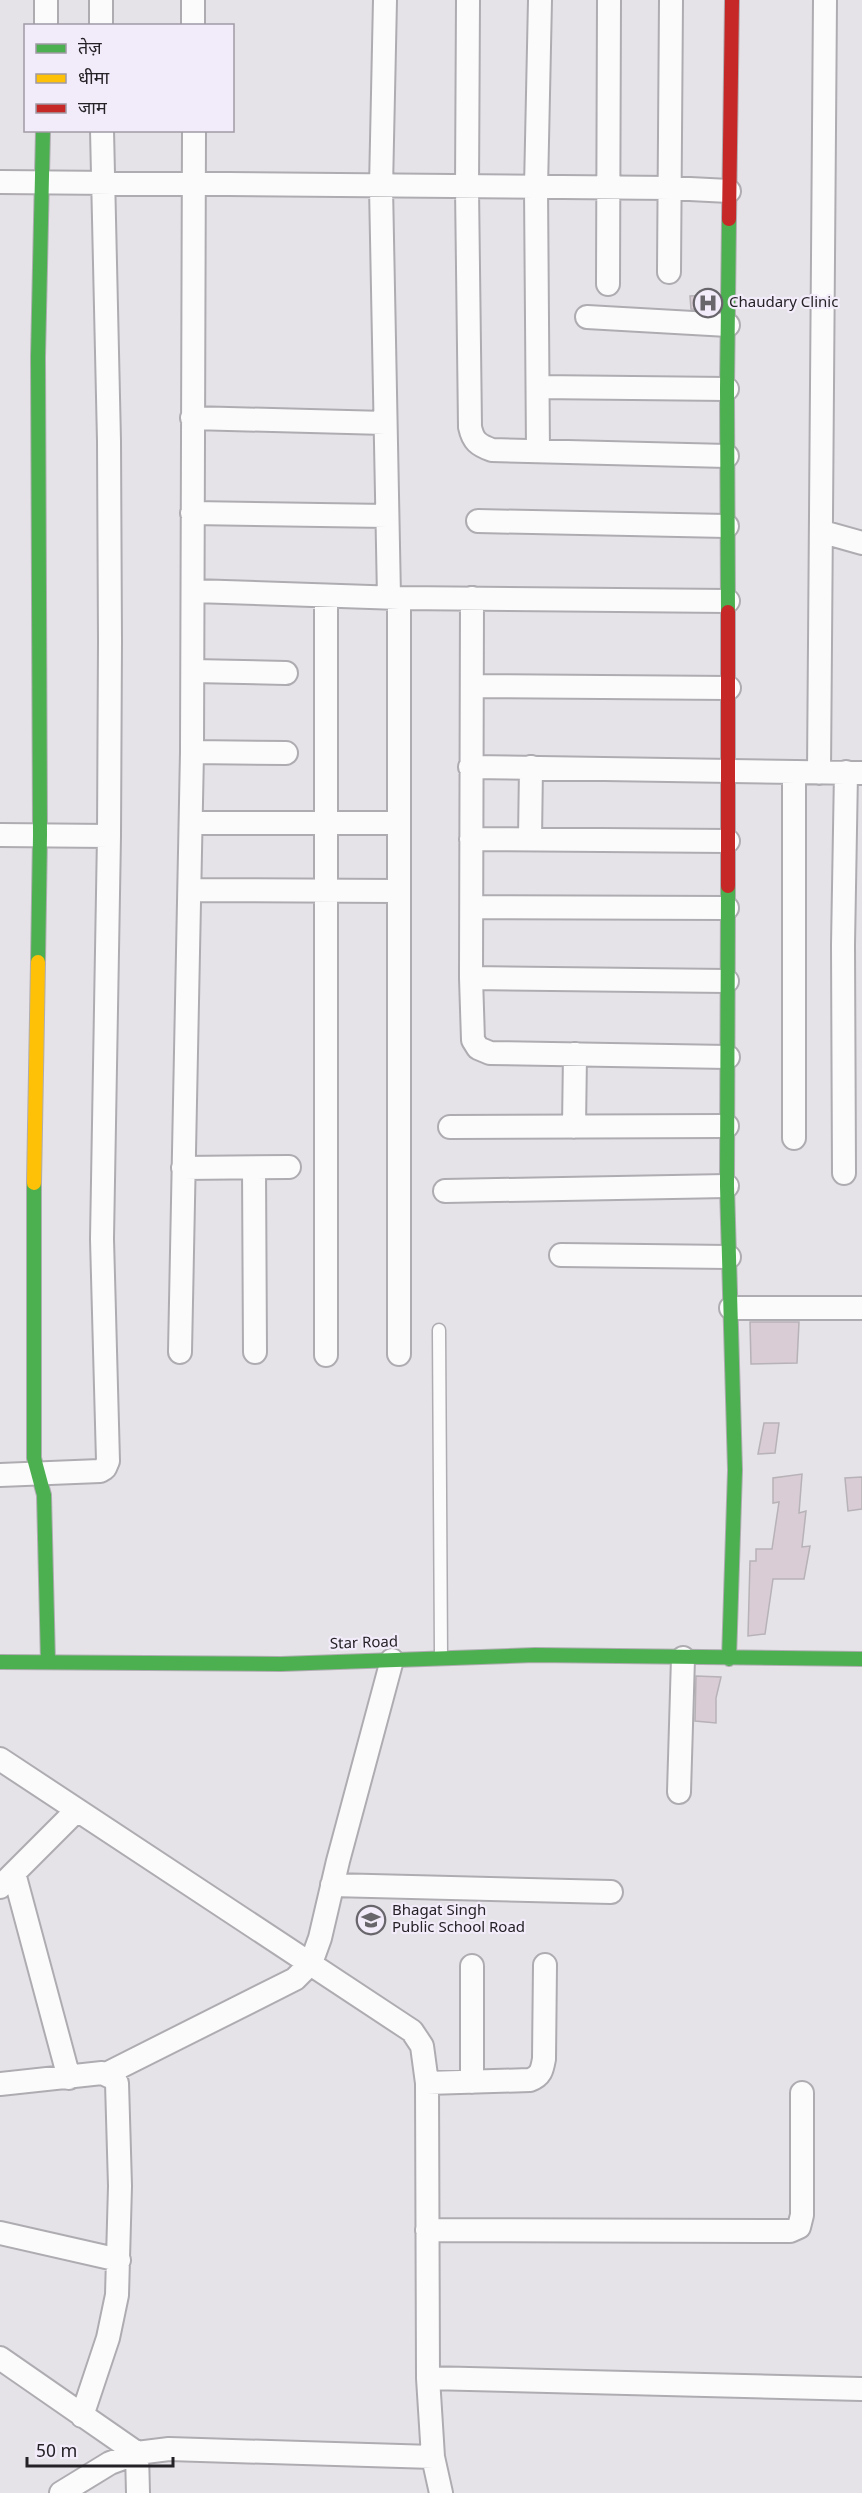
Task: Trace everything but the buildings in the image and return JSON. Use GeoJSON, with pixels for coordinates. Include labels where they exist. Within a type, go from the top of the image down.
{"type":"FeatureCollection","features":[{"type":"Feature","properties":{"kind":"street"},"geometry":{"type":"LineString","coordinates":[[46,0],[46,24]]}},
{"type":"Feature","properties":{"kind":"street"},"geometry":{"type":"LineString","coordinates":[[101,0],[101,24]]}},
{"type":"Feature","properties":{"kind":"street"},"geometry":{"type":"LineString","coordinates":[[193,0],[193,24]]}},
{"type":"Feature","properties":{"kind":"street"},"geometry":{"type":"LineString","coordinates":[[385,0],[381,187],[387,516],[394,597],[398,823],[399,1354]]}},
{"type":"Feature","properties":{"kind":"street"},"geometry":{"type":"LineString","coordinates":[[468,0],[466,188],[472,438],[479,446],[492,450],[728,456]]}},
{"type":"Feature","properties":{"kind":"street"},"geometry":{"type":"LineString","coordinates":[[538,451],[536,188],[540,0]]}},
{"type":"Feature","properties":{"kind":"street"},"geometry":{"type":"LineString","coordinates":[[608,284],[609,0]]}},
{"type":"Feature","properties":{"kind":"street"},"geometry":{"type":"LineString","coordinates":[[669,272],[671,0]]}},
{"type":"Feature","properties":{"kind":"street"},"geometry":{"type":"LineString","coordinates":[[729,1659],[735,1470],[727,1186],[728,325],[732,0]]}},
{"type":"Feature","properties":{"kind":"street"},"geometry":{"type":"LineString","coordinates":[[819,773],[823,532],[825,0]]}},
{"type":"Feature","properties":{"kind":"street"},"geometry":{"type":"LineString","coordinates":[[43,132],[38,357],[40,835],[34,1185],[34,1458],[44,1495],[48,1662]]}},
{"type":"Feature","properties":{"kind":"street"},"geometry":{"type":"LineString","coordinates":[[0,1475],[100,1471],[105,1468],[108,1461],[102,1228],[109,836],[109,441],[102,132]]}},
{"type":"Feature","properties":{"kind":"street"},"geometry":{"type":"LineString","coordinates":[[180,1352],[194,591],[192,417],[194,132]]}},
{"type":"Feature","properties":{"kind":"street"},"geometry":{"type":"LineString","coordinates":[[0,182],[466,188],[670,188],[729,191]]}},
{"type":"Feature","properties":{"kind":"street"},"geometry":{"type":"LineString","coordinates":[[587,317],[728,325]]}},
{"type":"Feature","properties":{"kind":"street"},"geometry":{"type":"LineString","coordinates":[[538,387],[728,389]]}},
{"type":"Feature","properties":{"kind":"street"},"geometry":{"type":"LineString","coordinates":[[192,417],[385,423]]}},
{"type":"Feature","properties":{"kind":"street"},"geometry":{"type":"LineString","coordinates":[[192,513],[387,516]]}},
{"type":"Feature","properties":{"kind":"street"},"geometry":{"type":"LineString","coordinates":[[478,521],[728,526]]}},
{"type":"Feature","properties":{"kind":"street"},"geometry":{"type":"LineString","coordinates":[[823,532],[862,543]]}},
{"type":"Feature","properties":{"kind":"street"},"geometry":{"type":"LineString","coordinates":[[194,591],[326,596],[728,602]]}},
{"type":"Feature","properties":{"kind":"street"},"geometry":{"type":"LineString","coordinates":[[326,596],[326,1354]]}},
{"type":"Feature","properties":{"kind":"street"},"geometry":{"type":"LineString","coordinates":[[472,598],[470,767],[473,1040],[478,1048],[490,1053],[728,1057]]}},
{"type":"Feature","properties":{"kind":"street"},"geometry":{"type":"LineString","coordinates":[[193,671],[286,673]]}},
{"type":"Feature","properties":{"kind":"street"},"geometry":{"type":"LineString","coordinates":[[472,687],[729,688]]}},
{"type":"Feature","properties":{"kind":"street"},"geometry":{"type":"LineString","coordinates":[[192,752],[286,753]]}},
{"type":"Feature","properties":{"kind":"street"},"geometry":{"type":"LineString","coordinates":[[470,767],[854,773],[843,945],[844,1173]]}},
{"type":"Feature","properties":{"kind":"street"},"geometry":{"type":"LineString","coordinates":[[530,839],[531,767]]}},
{"type":"Feature","properties":{"kind":"street"},"geometry":{"type":"LineString","coordinates":[[794,773],[794,1138]]}},
{"type":"Feature","properties":{"kind":"street"},"geometry":{"type":"LineString","coordinates":[[191,823],[398,823]]}},
{"type":"Feature","properties":{"kind":"street"},"geometry":{"type":"LineString","coordinates":[[0,835],[109,836]]}},
{"type":"Feature","properties":{"kind":"street"},"geometry":{"type":"LineString","coordinates":[[471,838],[728,841]]}},
{"type":"Feature","properties":{"kind":"street"},"geometry":{"type":"LineString","coordinates":[[190,890],[397,891]]}},
{"type":"Feature","properties":{"kind":"street"},"geometry":{"type":"LineString","coordinates":[[472,907],[727,908]]}},
{"type":"Feature","properties":{"kind":"street"},"geometry":{"type":"LineString","coordinates":[[471,978],[727,981]]}},
{"type":"Feature","properties":{"kind":"street"},"geometry":{"type":"LineString","coordinates":[[574,1127],[575,1054]]}},
{"type":"Feature","properties":{"kind":"street"},"geometry":{"type":"LineString","coordinates":[[450,1127],[728,1126]]}},
{"type":"Feature","properties":{"kind":"street"},"geometry":{"type":"LineString","coordinates":[[183,1168],[290,1167]]}},
{"type":"Feature","properties":{"kind":"street"},"geometry":{"type":"LineString","coordinates":[[254,1168],[255,1352]]}},
{"type":"Feature","properties":{"kind":"street"},"geometry":{"type":"LineString","coordinates":[[445,1191],[727,1186]]}},
{"type":"Feature","properties":{"kind":"street"},"geometry":{"type":"LineString","coordinates":[[561,1255],[729,1257]]}},
{"type":"Feature","properties":{"kind":"street"},"geometry":{"type":"LineString","coordinates":[[731,1308],[862,1308]]}},
{"type":"Feature","properties":{"kind":"street","name":"Star Road"},"geometry":{"type":"LineString","coordinates":[[0,1662],[281,1664],[535,1655],[862,1659]]}},
{"type":"Feature","properties":{"kind":"street"},"geometry":{"type":"LineString","coordinates":[[679,1792],[683,1658]]}},
{"type":"Feature","properties":{"kind":"street"},"geometry":{"type":"LineString","coordinates":[[0,2084],[106,2074],[295,1979],[311,1963],[320,1938],[392,1660]]}},
{"type":"Feature","properties":{"kind":"street"},"geometry":{"type":"LineString","coordinates":[[0,1759],[412,2031],[422,2046],[426,2083],[428,2378],[433,2457],[441,2493]]}},
{"type":"Feature","properties":{"kind":"street"},"geometry":{"type":"LineString","coordinates":[[69,2078],[7,1880],[76,1811]]}},
{"type":"Feature","properties":{"kind":"street"},"geometry":{"type":"LineString","coordinates":[[332,1885],[611,1892]]}},
{"type":"Feature","properties":{"kind":"street"},"geometry":{"type":"LineString","coordinates":[[426,2083],[530,2080],[538,2077],[544,2059],[545,1965]]}},
{"type":"Feature","properties":{"kind":"street"},"geometry":{"type":"LineString","coordinates":[[472,1966],[472,2082]]}},
{"type":"Feature","properties":{"kind":"street"},"geometry":{"type":"LineString","coordinates":[[82,2416],[108,2338],[117,2295],[120,2186],[117,2089],[113,2078],[106,2074]]}},
{"type":"Feature","properties":{"kind":"street"},"geometry":{"type":"LineString","coordinates":[[427,2230],[790,2231],[799,2227],[802,2215],[802,2092]]}},
{"type":"Feature","properties":{"kind":"street"},"geometry":{"type":"LineString","coordinates":[[0,2233],[118,2260]]}},
{"type":"Feature","properties":{"kind":"street"},"geometry":{"type":"LineString","coordinates":[[0,2358],[137,2453]]}},
{"type":"Feature","properties":{"kind":"street"},"geometry":{"type":"LineString","coordinates":[[428,2378],[861,2389]]}},
{"type":"Feature","properties":{"kind":"street"},"geometry":{"type":"LineString","coordinates":[[61,2493],[110,2463],[137,2453],[169,2450],[433,2457]]}},
{"type":"Feature","properties":{"kind":"street"},"geometry":{"type":"LineString","coordinates":[[137,2453],[138,2493]]}},
{"type":"Feature","properties":{"kind":"lane"},"geometry":{"type":"LineString","coordinates":[[439,1330],[441,1657]]}},
{"type":"Feature","properties":{"kind":"traffic: fast"},"geometry":{"type":"LineString","coordinates":[[38,962],[40,835],[38,357],[43,132]]}},
{"type":"Feature","properties":{"kind":"traffic: fast"},"geometry":{"type":"LineString","coordinates":[[728,612],[729,219]]}},
{"type":"Feature","properties":{"kind":"traffic: fast"},"geometry":{"type":"LineString","coordinates":[[728,886],[727,1186],[735,1470],[729,1659]]}},
{"type":"Feature","properties":{"kind":"traffic: fast"},"geometry":{"type":"LineString","coordinates":[[34,1183],[34,1458],[44,1495],[48,1662]]}},
{"type":"Feature","properties":{"kind":"traffic: fast"},"geometry":{"type":"LineString","coordinates":[[0,1662],[281,1664],[535,1655],[862,1659]]}},
{"type":"Feature","properties":{"kind":"traffic: slow"},"geometry":{"type":"LineString","coordinates":[[34,1183],[38,962]]}},
{"type":"Feature","properties":{"kind":"traffic: jam"},"geometry":{"type":"LineString","coordinates":[[729,219],[732,0]]}},
{"type":"Feature","properties":{"kind":"traffic: jam"},"geometry":{"type":"LineString","coordinates":[[728,612],[728,886]]}},
{"type":"Feature","properties":{"kind":"place","name":"Chaudary Clinic"},"geometry":{"type":"Point","coordinates":[708,303]}},
{"type":"Feature","properties":{"kind":"place","name":"Bhagat Singh Public School Road"},"geometry":{"type":"Point","coordinates":[371,1920]}}]}
